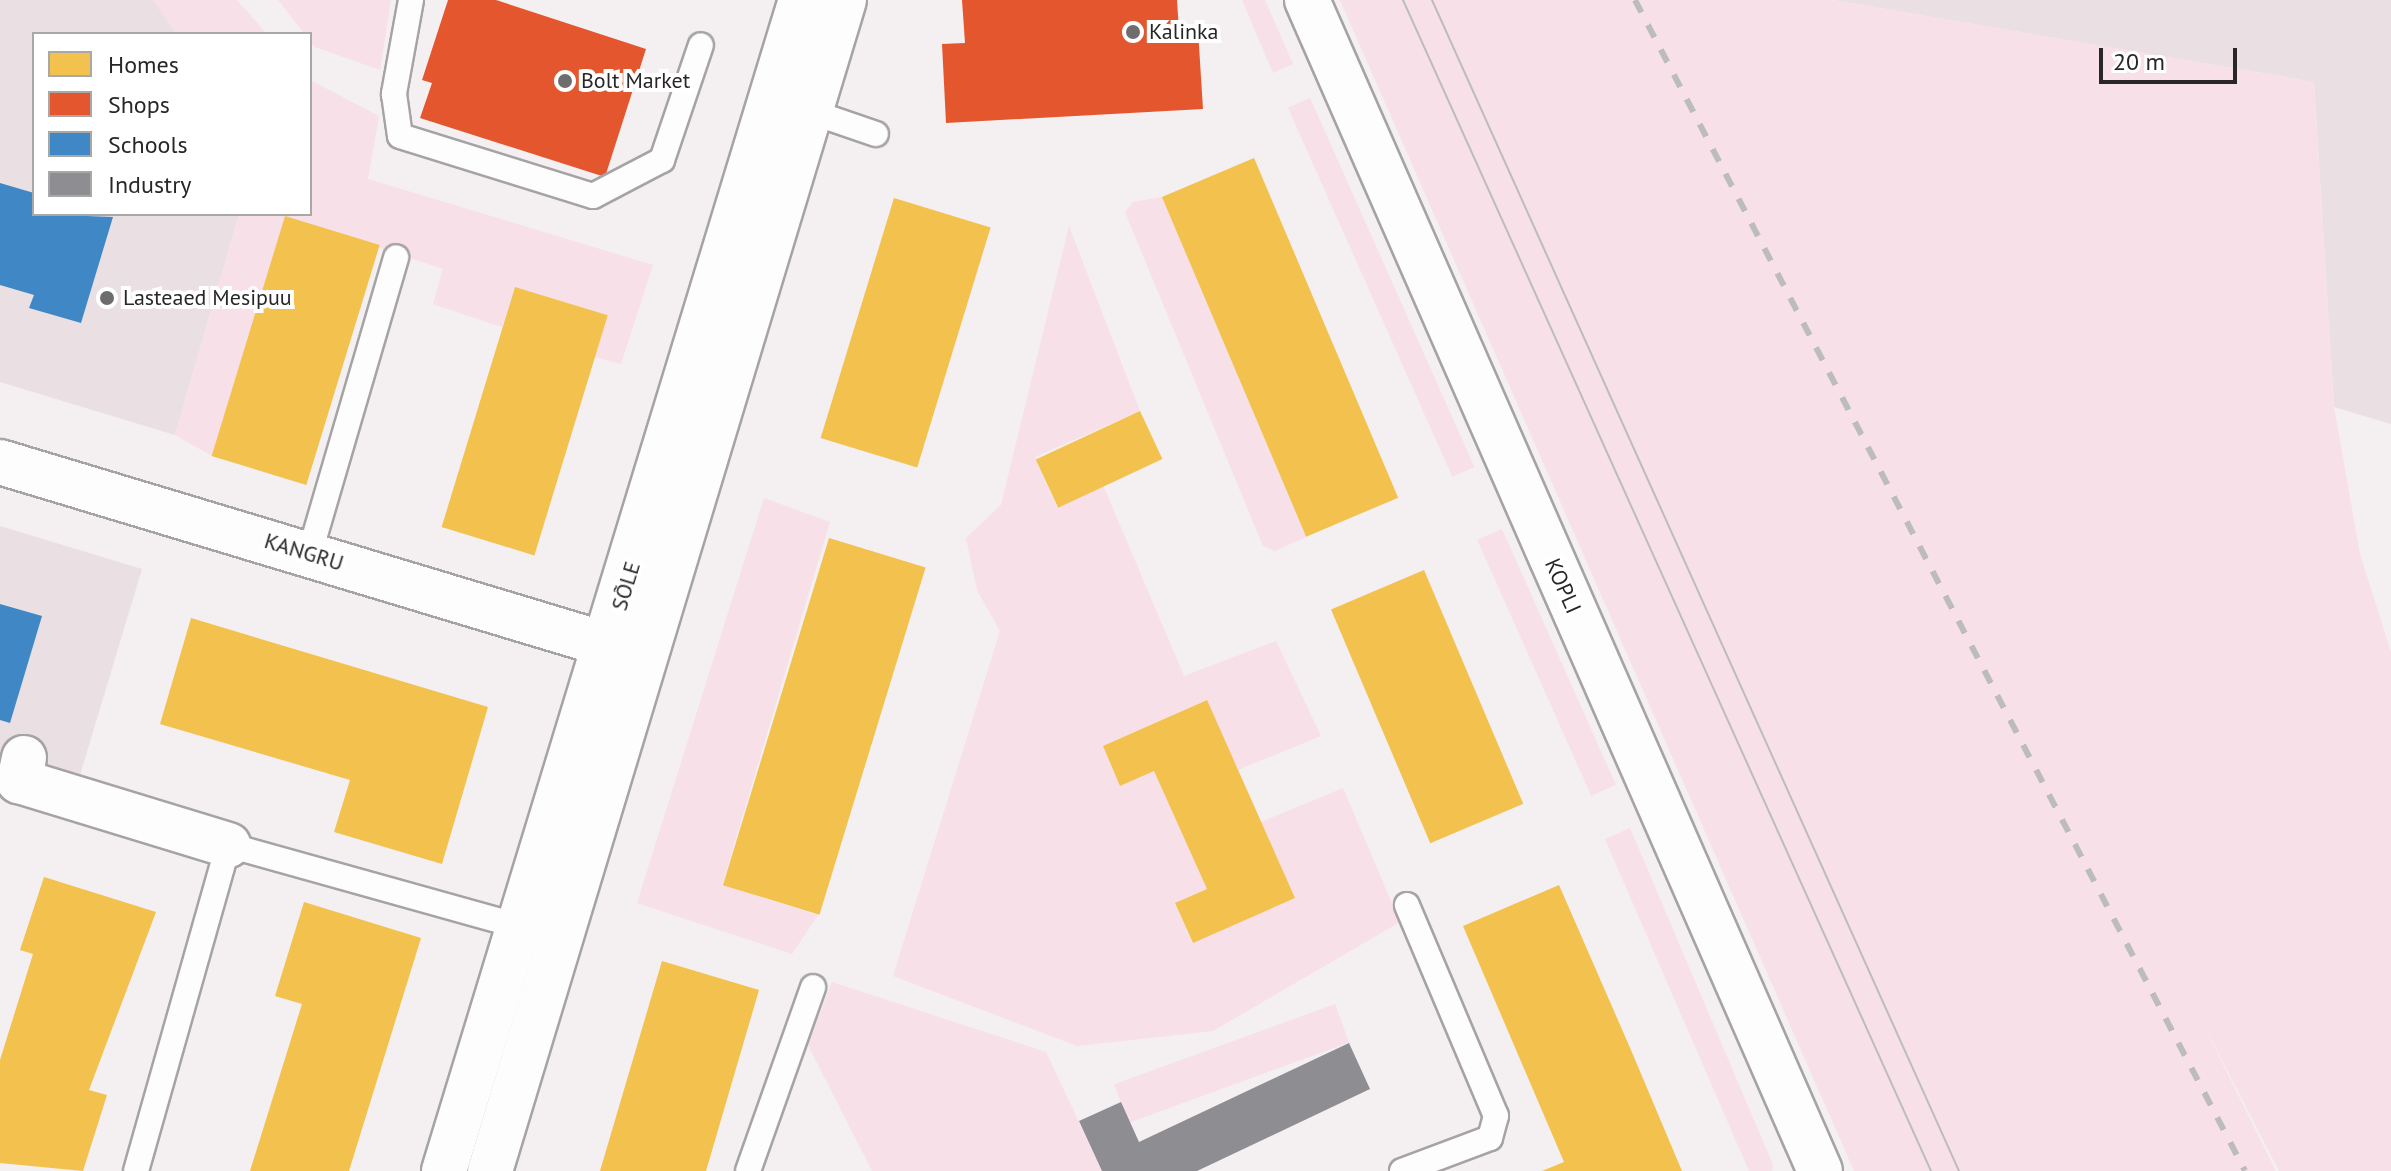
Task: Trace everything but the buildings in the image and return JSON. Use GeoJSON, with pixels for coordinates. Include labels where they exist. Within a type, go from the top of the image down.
{"type":"FeatureCollection","features":[{"type":"Feature","properties":{"kind":"street","name":"SÕLE"},"geometry":{"type":"LineString","coordinates":[[490,1171],[625,651],[790,105],[844,0]]}},
{"type":"Feature","properties":{"kind":"street","name":"KOPLI"},"geometry":{"type":"LineString","coordinates":[[1307,0],[1820,1171]]}},
{"type":"Feature","properties":{"kind":"street","name":"SÕLE"},"geometry":{"type":"LineString","coordinates":[[790,105],[794,2]]}},
{"type":"Feature","properties":{"kind":"street","name":"KANGRU"},"geometry":{"type":"LineString","coordinates":[[0,462],[310,552],[625,651]]}},
{"type":"Feature","properties":{"kind":"street","name":"SÕLE"},"geometry":{"type":"LineString","coordinates":[[444,1171],[518,926],[625,651]]}},
{"type":"Feature","properties":{"kind":"street"},"geometry":{"type":"LineString","coordinates":[[24,758],[19,781],[228,845]]}},
{"type":"Feature","properties":{"kind":"lane"},"geometry":{"type":"LineString","coordinates":[[411,0],[394,94],[400,136],[593,196],[662,160],[701,45]]}},
{"type":"Feature","properties":{"kind":"lane"},"geometry":{"type":"LineString","coordinates":[[790,105],[876,134]]}},
{"type":"Feature","properties":{"kind":"lane"},"geometry":{"type":"LineString","coordinates":[[310,552],[396,257]]}},
{"type":"Feature","properties":{"kind":"lane"},"geometry":{"type":"LineString","coordinates":[[136,1171],[228,845],[518,926]]}},
{"type":"Feature","properties":{"kind":"lane"},"geometry":{"type":"LineString","coordinates":[[1402,1171],[1490,1138],[1496,1116],[1407,905]]}},
{"type":"Feature","properties":{"kind":"lane"},"geometry":{"type":"LineString","coordinates":[[748,1171],[813,987]]}},
{"type":"Feature","properties":{"kind":"shaded area","name":"Lasteaed Mesipuu"},"geometry":{"type":"Polygon","coordinates":[[[0,0],[153,0],[176,32],[32,32],[32,216],[238,216],[175,435],[0,382],[0,0]]]}},
{"type":"Feature","properties":{"kind":"shaded area"},"geometry":{"type":"Polygon","coordinates":[[[153,0],[237,0],[265,32],[176,32],[153,0]]]}},
{"type":"Feature","properties":{"kind":"shaded area"},"geometry":{"type":"Polygon","coordinates":[[[278,0],[391,0],[380,70],[315,47],[312,32],[303,32],[278,0]]]}},
{"type":"Feature","properties":{"kind":"shaded area"},"geometry":{"type":"Polygon","coordinates":[[[1242,0],[1265,0],[1293,64],[1273,73],[1242,0]]]}},
{"type":"Feature","properties":{"kind":"shaded area"},"geometry":{"type":"Polygon","coordinates":[[[1340,0],[1832,0],[2314,82],[2334,407],[2360,554],[2391,652],[2391,1171],[2279,1171],[2193,1004],[2276,1171],[1854,1171],[1340,0]]]}},
{"type":"Feature","properties":{"kind":"shaded area"},"geometry":{"type":"Polygon","coordinates":[[[1832,0],[2391,0],[2391,424],[2334,407],[2314,82],[1832,0]]]}},
{"type":"Feature","properties":{"kind":"shaded area"},"geometry":{"type":"Polygon","coordinates":[[[312,81],[379,116],[368,179],[653,265],[621,364],[595,357],[607,315],[515,287],[502,327],[433,304],[443,269],[285,216],[312,216],[312,81]]]}},
{"type":"Feature","properties":{"kind":"shaded area"},"geometry":{"type":"Polygon","coordinates":[[[1310,98],[1474,467],[1452,477],[1288,108],[1310,98]]]}},
{"type":"Feature","properties":{"kind":"shaded area"},"geometry":{"type":"Polygon","coordinates":[[[1162,197],[1306,537],[1275,551],[1263,546],[1125,212],[1133,202],[1162,197]]]}},
{"type":"Feature","properties":{"kind":"shaded area"},"geometry":{"type":"Polygon","coordinates":[[[238,216],[285,216],[212,456],[175,435],[238,216]]]}},
{"type":"Feature","properties":{"kind":"shaded area"},"geometry":{"type":"Polygon","coordinates":[[[1069,226],[1140,411],[1035,457],[1056,506],[1103,485],[1184,676],[1276,641],[1321,736],[1238,770],[1206,700],[1103,746],[1120,786],[1154,771],[1207,889],[1175,903],[1192,943],[1295,898],[1261,822],[1343,788],[1400,922],[1213,1031],[1077,1046],[893,976],[1000,631],[977,590],[966,538],[1001,505],[1069,226]]]}},
{"type":"Feature","properties":{"kind":"shaded area"},"geometry":{"type":"Polygon","coordinates":[[[764,498],[830,522],[722,885],[818,915],[792,954],[637,903],[764,498]]]}},
{"type":"Feature","properties":{"kind":"shaded area"},"geometry":{"type":"Polygon","coordinates":[[[0,526],[142,569],[80,775],[8,754],[0,781],[0,526]]]}},
{"type":"Feature","properties":{"kind":"shaded area"},"geometry":{"type":"Polygon","coordinates":[[[1502,529],[1616,785],[1591,796],[1477,540],[1502,529]]]}},
{"type":"Feature","properties":{"kind":"shaded area"},"geometry":{"type":"Polygon","coordinates":[[[1630,828],[1773,1165],[1772,1171],[1749,1171],[1605,839],[1630,828]]]}},
{"type":"Feature","properties":{"kind":"shaded area"},"geometry":{"type":"Polygon","coordinates":[[[832,982],[1046,1052],[1102,1171],[872,1171],[808,1045],[832,982]]]}},
{"type":"Feature","properties":{"kind":"shaded area"},"geometry":{"type":"Polygon","coordinates":[[[1335,1004],[1349,1043],[1128,1123],[1114,1084],[1335,1004]]]}},
{"type":"Feature","properties":{"kind":"tram line"},"geometry":{"type":"LineString","coordinates":[[1403,0],[1931,1171]]}},
{"type":"Feature","properties":{"kind":"tram line"},"geometry":{"type":"LineString","coordinates":[[1432,0],[1959,1171]]}},
{"type":"Feature","properties":{"kind":"railway"},"geometry":{"type":"LineString","coordinates":[[1635,0],[2245,1171]]}},
{"type":"Feature","properties":{"kind":"place","name":"Kalinka"},"geometry":{"type":"Point","coordinates":[1133,32]}},
{"type":"Feature","properties":{"kind":"place","name":"Bolt Market"},"geometry":{"type":"Point","coordinates":[565,81]}},
{"type":"Feature","properties":{"kind":"place","name":"Lasteaed Mesipuu"},"geometry":{"type":"Point","coordinates":[107,298]}}]}
